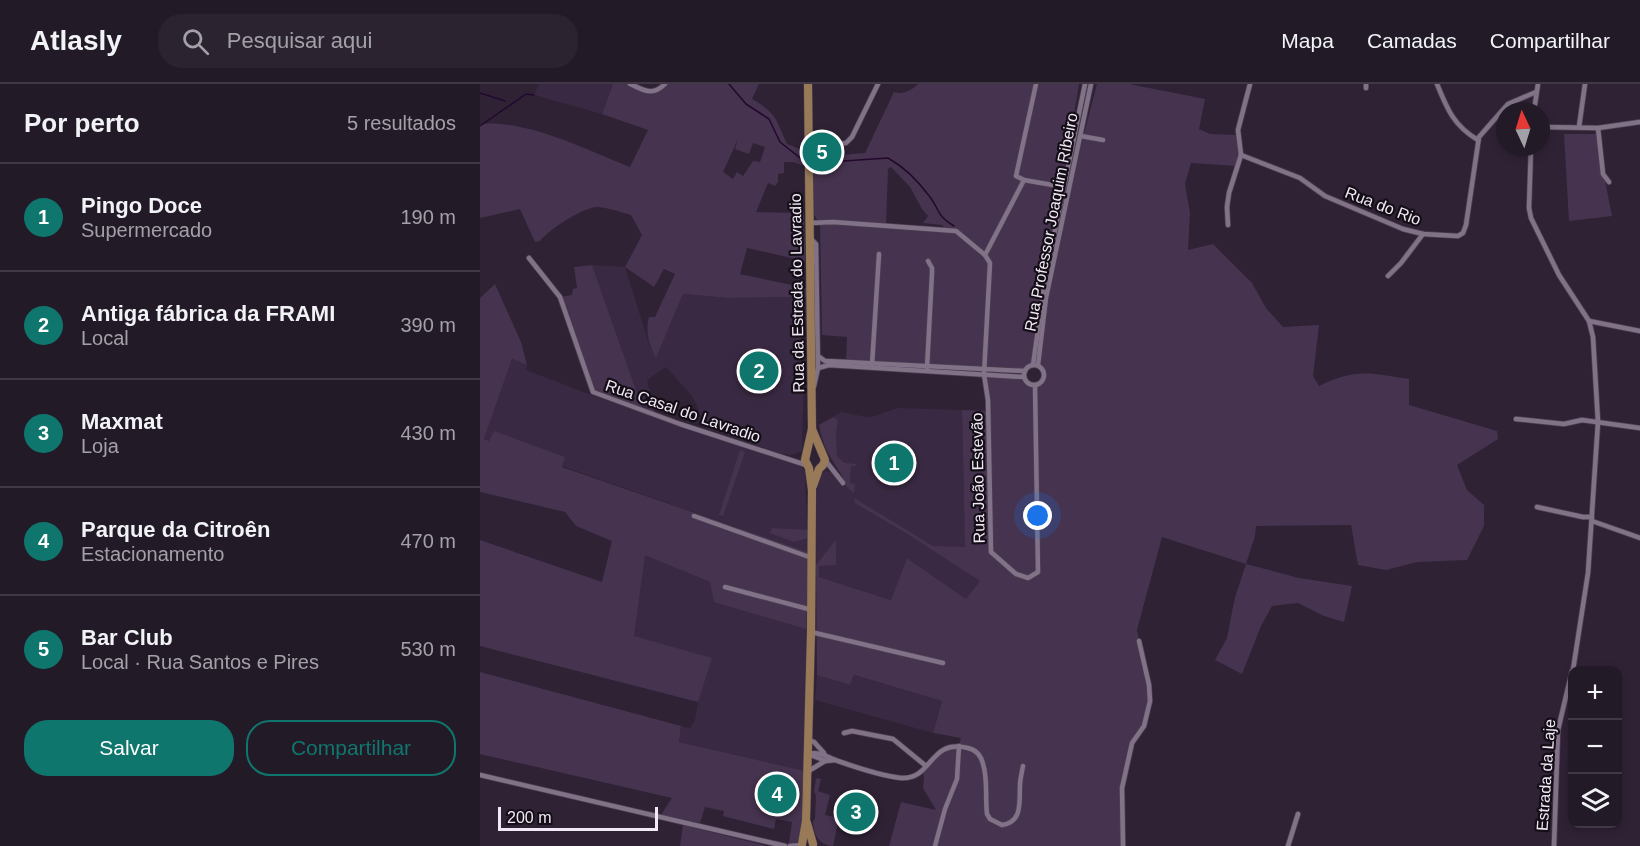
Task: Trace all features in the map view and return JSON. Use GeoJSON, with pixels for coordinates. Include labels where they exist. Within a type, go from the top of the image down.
{"type":"FeatureCollection","features":[{"type":"Feature","properties":{"kind":"main road","name":"Rua da Estrada do Lavradio"},"geometry":{"type":"LineString","coordinates":[[801,845],[806,821],[812,610],[812,490],[807,461],[812,429],[808,84]]}},
{"type":"Feature","properties":{"kind":"main road","name":"Rua da Estrada do Lavradio"},"geometry":{"type":"LineString","coordinates":[[812,429],[822,463],[812,490]]}},
{"type":"Feature","properties":{"kind":"main road"},"geometry":{"type":"LineString","coordinates":[[815,450],[822,463],[807,461],[815,450]]}},
{"type":"Feature","properties":{"kind":"main road","name":"Rua da Estrada do Lavradio"},"geometry":{"type":"LineString","coordinates":[[806,821],[814,845]]}},
{"type":"Feature","properties":{"kind":"main road"},"geometry":{"type":"LineString","coordinates":[[801,845],[807,842],[814,845]]}},
{"type":"Feature","properties":{"kind":"street"},"geometry":{"type":"LineString","coordinates":[[630,84],[644,92],[659,90],[665,84]]}},
{"type":"Feature","properties":{"kind":"street"},"geometry":{"type":"LineString","coordinates":[[809,148],[846,143],[852,137],[878,84]]}},
{"type":"Feature","properties":{"kind":"street"},"geometry":{"type":"LineString","coordinates":[[1036,84],[1016,176],[1024,180],[1064,187]]}},
{"type":"Feature","properties":{"kind":"street","name":"Rua Professor Joaquim Ribeiro"},"geometry":{"type":"LineString","coordinates":[[1036,365],[1045,279],[1084,84]]}},
{"type":"Feature","properties":{"kind":"street","name":"Rua Professor Joaquim Ribeiro"},"geometry":{"type":"LineString","coordinates":[[1036,365],[1046,298],[1090,84]]}},
{"type":"Feature","properties":{"kind":"street"},"geometry":{"type":"LineString","coordinates":[[1228,225],[1229,193],[1241,155],[1238,130],[1250,84]]}},
{"type":"Feature","properties":{"kind":"street"},"geometry":{"type":"LineString","coordinates":[[1437,84],[1453,119],[1465,132],[1478,140],[1508,104],[1536,92]]}},
{"type":"Feature","properties":{"kind":"street"},"geometry":{"type":"LineString","coordinates":[[1535,102],[1538,84]]}},
{"type":"Feature","properties":{"kind":"street"},"geometry":{"type":"LineString","coordinates":[[1579,127],[1585,84]]}},
{"type":"Feature","properties":{"kind":"street"},"geometry":{"type":"LineString","coordinates":[[1550,127],[1598,128],[1640,122]]}},
{"type":"Feature","properties":{"kind":"street"},"geometry":{"type":"LineString","coordinates":[[1598,128],[1603,174],[1609,183]]}},
{"type":"Feature","properties":{"kind":"street"},"geometry":{"type":"LineString","coordinates":[[1081,136],[1103,140]]}},
{"type":"Feature","properties":{"kind":"street","name":"Rua do Rio"},"geometry":{"type":"LineString","coordinates":[[1241,155],[1300,178],[1324,196],[1343,205],[1423,234],[1444,237],[1458,236],[1463,233],[1466,225],[1478,140]]}},
{"type":"Feature","properties":{"kind":"street"},"geometry":{"type":"LineString","coordinates":[[1531,156],[1529,208],[1531,218],[1559,275],[1589,321],[1640,331]]}},
{"type":"Feature","properties":{"kind":"street"},"geometry":{"type":"LineString","coordinates":[[985,255],[1024,180]]}},
{"type":"Feature","properties":{"kind":"street"},"geometry":{"type":"LineString","coordinates":[[810,223],[956,231],[985,255],[990,262],[984,372]]}},
{"type":"Feature","properties":{"kind":"street"},"geometry":{"type":"LineString","coordinates":[[1388,276],[1423,234]]}},
{"type":"Feature","properties":{"kind":"street"},"geometry":{"type":"LineString","coordinates":[[810,238],[816,244],[818,356],[817,378],[811,391]]}},
{"type":"Feature","properties":{"kind":"street"},"geometry":{"type":"LineString","coordinates":[[872,366],[879,254]]}},
{"type":"Feature","properties":{"kind":"street","name":"Rua Casal do Lavradio"},"geometry":{"type":"LineString","coordinates":[[529,258],[560,297],[593,392],[793,460],[807,461]]}},
{"type":"Feature","properties":{"kind":"street"},"geometry":{"type":"LineString","coordinates":[[927,369],[932,268],[928,261]]}},
{"type":"Feature","properties":{"kind":"street","name":"Estrada da Laje"},"geometry":{"type":"LineString","coordinates":[[1574,666],[1581,625],[1592,519],[1598,422],[1594,346],[1589,321]]}},
{"type":"Feature","properties":{"kind":"street"},"geometry":{"type":"LineString","coordinates":[[818,356],[825,361],[872,366]]}},
{"type":"Feature","properties":{"kind":"street"},"geometry":{"type":"LineString","coordinates":[[818,368],[829,365],[872,366],[1024,374]]}},
{"type":"Feature","properties":{"kind":"street"},"geometry":{"type":"LineString","coordinates":[[1036,365],[1043,370],[1044,377],[1035,385],[1028,383],[1024,374],[1029,366],[1036,365]]}},
{"type":"Feature","properties":{"kind":"street","name":"Rua João Estevão"},"geometry":{"type":"LineString","coordinates":[[984,372],[988,400],[991,552],[1016,574],[1028,578],[1038,572],[1035,385]]}},
{"type":"Feature","properties":{"kind":"street"},"geometry":{"type":"LineString","coordinates":[[1516,419],[1564,424],[1582,420],[1640,428]]}},
{"type":"Feature","properties":{"kind":"street"},"geometry":{"type":"LineString","coordinates":[[822,463],[833,470],[843,483]]}},
{"type":"Feature","properties":{"kind":"street"},"geometry":{"type":"LineString","coordinates":[[822,463],[833,470]]}},
{"type":"Feature","properties":{"kind":"street"},"geometry":{"type":"LineString","coordinates":[[1537,507],[1592,519],[1640,538]]}},
{"type":"Feature","properties":{"kind":"street"},"geometry":{"type":"LineString","coordinates":[[694,516],[812,558]]}},
{"type":"Feature","properties":{"kind":"street"},"geometry":{"type":"LineString","coordinates":[[725,587],[812,610]]}},
{"type":"Feature","properties":{"kind":"street"},"geometry":{"type":"LineString","coordinates":[[811,632],[943,663]]}},
{"type":"Feature","properties":{"kind":"street"},"geometry":{"type":"LineString","coordinates":[[1123,846],[1120,802],[1124,777],[1132,743],[1144,726],[1150,701],[1149,685],[1139,641]]}},
{"type":"Feature","properties":{"kind":"street","name":"Estrada da Laje"},"geometry":{"type":"LineString","coordinates":[[1554,846],[1558,730],[1568,691]]}},
{"type":"Feature","properties":{"kind":"street"},"geometry":{"type":"LineString","coordinates":[[844,733],[852,731],[893,739],[926,766]]}},
{"type":"Feature","properties":{"kind":"street"},"geometry":{"type":"LineString","coordinates":[[809,740],[835,760],[901,778],[913,777],[946,747],[959,746],[973,750],[978,753],[983,762],[987,814],[990,819],[1002,825],[1013,822],[1018,814],[1021,804],[1020,786],[1023,766]]}},
{"type":"Feature","properties":{"kind":"street"},"geometry":{"type":"LineString","coordinates":[[935,846],[945,809],[957,779],[959,746]]}},
{"type":"Feature","properties":{"kind":"street"},"geometry":{"type":"LineString","coordinates":[[808,754],[824,753]]}},
{"type":"Feature","properties":{"kind":"street"},"geometry":{"type":"LineString","coordinates":[[808,754],[826,761]]}},
{"type":"Feature","properties":{"kind":"street"},"geometry":{"type":"LineString","coordinates":[[807,772],[826,761],[835,760]]}},
{"type":"Feature","properties":{"kind":"street"},"geometry":{"type":"LineString","coordinates":[[480,775],[785,846]]}},
{"type":"Feature","properties":{"kind":"street"},"geometry":{"type":"LineString","coordinates":[[1287,846],[1298,814]]}},
{"type":"Feature","properties":{"kind":"street"},"geometry":{"type":"LineString","coordinates":[[790,846],[801,845]]}},
{"type":"Feature","properties":{"kind":"shaded area"},"geometry":{"type":"Polygon","coordinates":[[[539,84],[613,84],[602,114],[534,95],[539,84]]]}},
{"type":"Feature","properties":{"kind":"shaded area"},"geometry":{"type":"Polygon","coordinates":[[[613,84],[629,84],[651,92],[665,84],[759,84],[752,99],[771,113],[787,144],[802,150],[803,166],[793,162],[784,162],[784,173],[778,174],[778,182],[775,186],[768,183],[756,212],[804,213],[805,261],[747,248],[740,274],[806,288],[806,297],[729,298],[683,294],[656,358],[648,338],[649,317],[655,317],[675,274],[664,269],[654,287],[625,267],[642,235],[631,215],[606,208],[592,208],[567,220],[540,241],[535,242],[520,209],[480,218],[480,124],[517,126],[536,131],[630,167],[648,130],[602,114],[613,84]],[[738,139],[723,172],[733,179],[737,172],[743,176],[753,161],[760,162],[765,147],[753,143],[749,154],[735,149],[738,139]]]}},
{"type":"Feature","properties":{"kind":"shaded area"},"geometry":{"type":"Polygon","coordinates":[[[918,84],[1079,84],[1038,330],[1066,204],[1097,84],[1129,84],[1205,99],[1199,129],[1210,134],[1239,135],[1237,166],[1191,163],[1185,184],[1190,213],[1188,250],[1213,244],[1252,283],[1266,308],[1283,327],[1319,325],[1313,376],[1319,386],[1353,374],[1409,379],[1409,405],[1497,431],[1498,439],[1457,465],[1467,490],[1484,505],[1484,526],[1467,560],[1417,562],[1386,570],[1358,565],[1351,525],[1256,526],[1246,564],[1162,537],[1137,630],[1150,701],[1144,726],[1132,743],[1120,802],[1122,846],[889,846],[901,802],[936,810],[923,788],[923,773],[940,751],[959,746],[961,738],[933,733],[942,701],[854,675],[850,685],[817,675],[816,565],[836,540],[836,565],[819,566],[819,577],[891,600],[907,558],[966,599],[980,581],[855,503],[854,498],[933,546],[965,547],[962,410],[988,411],[984,374],[1024,377],[1028,383],[1035,385],[1042,381],[1044,375],[1041,367],[1034,365],[1025,371],[846,362],[847,337],[822,335],[820,223],[814,215],[814,160],[831,162],[840,155],[865,153],[894,92],[910,90],[918,84]],[[891,167],[888,169],[886,226],[945,229],[942,225],[923,223],[928,216],[910,187],[891,167]]]}},
{"type":"Feature","properties":{"kind":"shaded area"},"geometry":{"type":"Polygon","coordinates":[[[1564,134],[1596,134],[1612,216],[1569,221],[1564,134]]]}},
{"type":"Feature","properties":{"kind":"shaded area"},"geometry":{"type":"Polygon","coordinates":[[[592,265],[625,267],[650,347],[656,357],[683,294],[729,298],[806,297],[802,451],[791,455],[779,453],[707,428],[692,396],[666,367],[647,380],[655,410],[642,407],[592,265]]]}},
{"type":"Feature","properties":{"kind":"shaded area"},"geometry":{"type":"Polygon","coordinates":[[[592,265],[642,407],[655,410],[651,413],[593,392],[560,297],[572,295],[573,289],[577,288],[574,267],[592,265]]]}},
{"type":"Feature","properties":{"kind":"shaded area"},"geometry":{"type":"Polygon","coordinates":[[[495,284],[521,342],[527,365],[512,359],[484,439],[489,441],[494,431],[565,457],[562,467],[808,552],[806,629],[714,602],[710,582],[645,555],[634,636],[712,658],[698,702],[480,646],[480,540],[602,582],[612,541],[576,526],[565,512],[480,492],[480,298],[495,284]]]}},
{"type":"Feature","properties":{"kind":"shaded area"},"geometry":{"type":"Polygon","coordinates":[[[512,359],[527,365],[526,370],[594,396],[802,467],[805,472],[808,552],[484,439],[512,359]]]}},
{"type":"Feature","properties":{"kind":"shaded area"},"geometry":{"type":"Polygon","coordinates":[[[897,408],[962,410],[966,571],[980,581],[966,599],[907,558],[892,600],[816,576],[817,492],[821,474],[826,471],[833,473],[844,484],[843,477],[825,449],[819,425],[841,412],[866,417],[897,408]]]}},
{"type":"Feature","properties":{"kind":"shaded area"},"geometry":{"type":"Polygon","coordinates":[[[833,417],[838,420],[837,456],[844,463],[856,464],[856,466],[851,466],[850,483],[855,484],[854,493],[847,486],[830,456],[820,432],[819,425],[833,417]]]}},
{"type":"Feature","properties":{"kind":"shaded area"},"geometry":{"type":"Polygon","coordinates":[[[740,450],[745,452],[723,516],[719,515],[740,450]]]}},
{"type":"Feature","properties":{"kind":"shaded area"},"geometry":{"type":"Polygon","coordinates":[[[772,528],[808,530],[808,538],[794,542],[770,533],[772,528]]]}},
{"type":"Feature","properties":{"kind":"shaded area"},"geometry":{"type":"Polygon","coordinates":[[[612,540],[710,582],[806,629],[805,771],[679,742],[681,726],[690,728],[695,720],[700,691],[693,653],[596,627],[598,604],[612,540]]]}},
{"type":"Feature","properties":{"kind":"shaded area"},"geometry":{"type":"Polygon","coordinates":[[[1246,564],[1299,578],[1352,586],[1344,622],[1324,616],[1298,603],[1272,606],[1261,626],[1242,674],[1215,660],[1227,638],[1235,597],[1246,564]]]}},
{"type":"Feature","properties":{"kind":"shaded area"},"geometry":{"type":"Polygon","coordinates":[[[480,672],[681,726],[679,742],[805,771],[802,836],[797,842],[789,844],[792,822],[776,819],[774,829],[723,816],[724,811],[705,807],[700,823],[661,815],[672,798],[480,754],[480,672]]]}},
{"type":"Feature","properties":{"kind":"shaded area"},"geometry":{"type":"Polygon","coordinates":[[[817,675],[850,685],[853,675],[942,701],[933,733],[815,700],[817,675]]]}},
{"type":"Feature","properties":{"kind":"shaded area"},"geometry":{"type":"Polygon","coordinates":[[[816,778],[821,779],[818,791],[830,795],[825,815],[839,818],[833,846],[824,844],[814,830],[816,778]]]}},
{"type":"Feature","properties":{"kind":"shaded area"},"geometry":{"type":"Polygon","coordinates":[[[683,825],[767,846],[680,846],[683,825]]]}},
{"type":"Feature","properties":{"kind":"waterway"},"geometry":{"type":"LineString","coordinates":[[729,84],[746,104],[769,119],[780,142],[804,161]]}},
{"type":"Feature","properties":{"kind":"waterway"},"geometry":{"type":"LineString","coordinates":[[480,93],[505,101]]}},
{"type":"Feature","properties":{"kind":"waterway"},"geometry":{"type":"LineString","coordinates":[[480,126],[526,94],[534,95]]}},
{"type":"Feature","properties":{"kind":"waterway"},"geometry":{"type":"LineString","coordinates":[[814,163],[888,158],[916,180],[930,197],[941,216],[954,226]]}},
{"type":"Feature","properties":{"kind":"place","name":"Bar Club"},"geometry":{"type":"Point","coordinates":[822,152]}},
{"type":"Feature","properties":{"kind":"place","name":"Antiga fábrica da FRAMI"},"geometry":{"type":"Point","coordinates":[759,371]}},
{"type":"Feature","properties":{"kind":"place","name":"Pingo Doce"},"geometry":{"type":"Point","coordinates":[894,463]}},
{"type":"Feature","properties":{"kind":"place","name":"Parque da Citroên"},"geometry":{"type":"Point","coordinates":[777,794]}},
{"type":"Feature","properties":{"kind":"place","name":"Maxmat"},"geometry":{"type":"Point","coordinates":[856,812]}}]}
